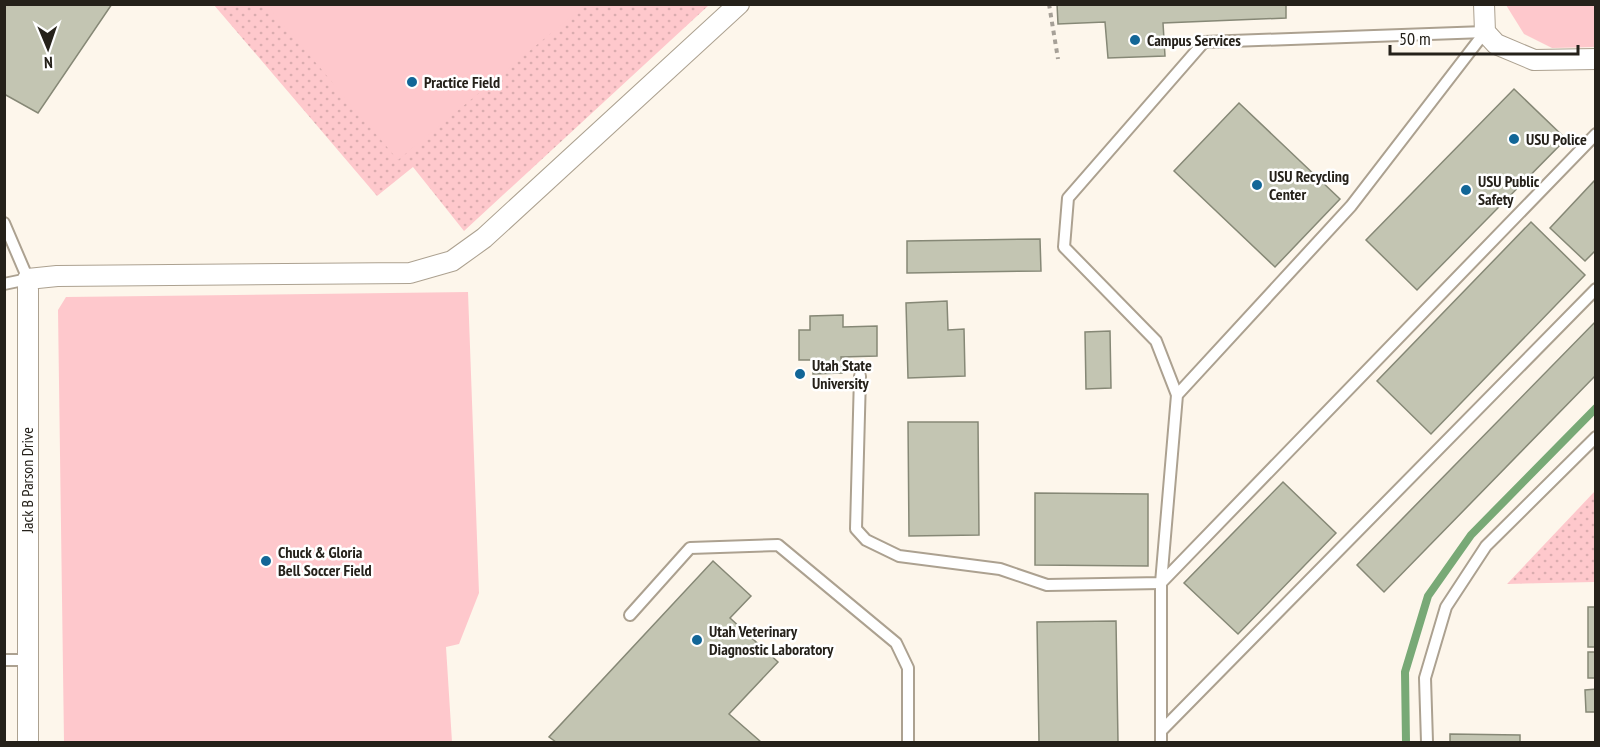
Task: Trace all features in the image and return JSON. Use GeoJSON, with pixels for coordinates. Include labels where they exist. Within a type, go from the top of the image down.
{"type":"FeatureCollection","features":[{"type":"Feature","properties":{"kind":"street"},"geometry":{"type":"LineString","coordinates":[[28,279],[57,276],[410,273],[452,261],[484,238],[739,4]]}},
{"type":"Feature","properties":{"kind":"street"},"geometry":{"type":"LineString","coordinates":[[1484,4],[1485,32],[1496,44],[1534,60],[1596,59]]}},
{"type":"Feature","properties":{"kind":"street","name":"Jack B Parson Drive"},"geometry":{"type":"LineString","coordinates":[[28,279],[28,742]]}},
{"type":"Feature","properties":{"kind":"lane"},"geometry":{"type":"LineString","coordinates":[[1177,395],[1350,206],[1485,32]]}},
{"type":"Feature","properties":{"kind":"lane"},"geometry":{"type":"LineString","coordinates":[[1161,742],[1161,584],[1177,395],[1156,341],[1064,247],[1068,198],[1204,42],[1485,32]]}},
{"type":"Feature","properties":{"kind":"lane"},"geometry":{"type":"LineString","coordinates":[[860,376],[856,529],[866,540],[899,556],[1000,569],[1047,585],[1161,584],[1596,134]]}},
{"type":"Feature","properties":{"kind":"lane","name":"Jack B Parson Drive"},"geometry":{"type":"LineString","coordinates":[[4,223],[28,279]]}},
{"type":"Feature","properties":{"kind":"lane"},"geometry":{"type":"LineString","coordinates":[[4,284],[28,279]]}},
{"type":"Feature","properties":{"kind":"lane"},"geometry":{"type":"LineString","coordinates":[[1161,731],[1596,289]]}},
{"type":"Feature","properties":{"kind":"lane"},"geometry":{"type":"LineString","coordinates":[[1427,742],[1425,678],[1446,607],[1485,546],[1596,437]]}},
{"type":"Feature","properties":{"kind":"lane"},"geometry":{"type":"LineString","coordinates":[[630,615],[690,548],[778,545],[896,642],[908,668],[908,742]]}},
{"type":"Feature","properties":{"kind":"lane"},"geometry":{"type":"LineString","coordinates":[[4,660],[27,660]]}},
{"type":"Feature","properties":{"kind":"path"},"geometry":{"type":"LineString","coordinates":[[1049,4],[1058,59]]}},
{"type":"Feature","properties":{"kind":"shaded area"},"geometry":{"type":"Polygon","coordinates":[[[214,5],[709,5],[464,231],[413,167],[377,196],[214,5]]]}},
{"type":"Feature","properties":{"kind":"shaded area","name":"Practice Field"},"geometry":{"type":"Polygon","coordinates":[[[267,5],[585,5],[398,160],[267,5]]]}},
{"type":"Feature","properties":{"kind":"shaded area"},"geometry":{"type":"Polygon","coordinates":[[[1506,5],[1595,5],[1595,47],[1552,48],[1524,34],[1506,5]]]}},
{"type":"Feature","properties":{"kind":"shaded area"},"geometry":{"type":"Polygon","coordinates":[[[468,292],[479,593],[459,644],[446,647],[452,742],[64,742],[58,310],[66,297],[468,292]]]}},
{"type":"Feature","properties":{"kind":"shaded area"},"geometry":{"type":"Polygon","coordinates":[[[1595,491],[1595,582],[1507,584],[1595,491]]]}},
{"type":"Feature","properties":{"kind":"building"},"geometry":{"type":"Polygon","coordinates":[[[4,4],[112,4],[38,113],[4,94],[4,4]]]}},
{"type":"Feature","properties":{"kind":"building","name":"Campus Services"},"geometry":{"type":"Polygon","coordinates":[[[1057,4],[1286,4],[1286,18],[1163,23],[1165,56],[1108,58],[1105,22],[1058,24],[1057,4]]]}},
{"type":"Feature","properties":{"kind":"building","name":"USU Public Safety"},"geometry":{"type":"Polygon","coordinates":[[[1514,89],[1566,139],[1417,290],[1366,240],[1514,89]]]}},
{"type":"Feature","properties":{"kind":"building","name":"USU Recycling Center"},"geometry":{"type":"Polygon","coordinates":[[[1239,103],[1340,199],[1275,267],[1174,171],[1239,103]]]}},
{"type":"Feature","properties":{"kind":"building"},"geometry":{"type":"Polygon","coordinates":[[[1596,179],[1596,250],[1585,261],[1550,228],[1596,179]]]}},
{"type":"Feature","properties":{"kind":"building"},"geometry":{"type":"Polygon","coordinates":[[[1531,222],[1585,275],[1431,434],[1377,381],[1531,222]]]}},
{"type":"Feature","properties":{"kind":"building"},"geometry":{"type":"Polygon","coordinates":[[[1040,239],[1041,271],[907,273],[907,241],[1040,239]]]}},
{"type":"Feature","properties":{"kind":"building"},"geometry":{"type":"Polygon","coordinates":[[[947,301],[948,330],[964,329],[965,376],[908,378],[906,303],[947,301]]]}},
{"type":"Feature","properties":{"kind":"building"},"geometry":{"type":"Polygon","coordinates":[[[843,315],[843,327],[877,326],[877,356],[841,357],[842,373],[813,374],[813,360],[799,360],[799,330],[810,330],[810,316],[843,315]]]}},
{"type":"Feature","properties":{"kind":"building"},"geometry":{"type":"Polygon","coordinates":[[[1596,321],[1596,375],[1384,592],[1357,565],[1596,321]]]}},
{"type":"Feature","properties":{"kind":"building"},"geometry":{"type":"Polygon","coordinates":[[[1110,331],[1111,388],[1086,389],[1085,332],[1110,331]]]}},
{"type":"Feature","properties":{"kind":"building"},"geometry":{"type":"Polygon","coordinates":[[[908,422],[978,422],[979,535],[909,536],[908,422]]]}},
{"type":"Feature","properties":{"kind":"building"},"geometry":{"type":"Polygon","coordinates":[[[1283,482],[1336,533],[1238,634],[1184,583],[1283,482]]]}},
{"type":"Feature","properties":{"kind":"building"},"geometry":{"type":"Polygon","coordinates":[[[1035,493],[1148,494],[1148,566],[1035,565],[1035,493]]]}},
{"type":"Feature","properties":{"kind":"building","name":"Utah Veterinary Diagnostic Laboratory"},"geometry":{"type":"Polygon","coordinates":[[[713,561],[751,596],[730,618],[778,662],[729,714],[761,742],[556,742],[549,737],[713,561]]]}},
{"type":"Feature","properties":{"kind":"building"},"geometry":{"type":"Polygon","coordinates":[[[1588,607],[1596,607],[1596,647],[1588,647],[1588,607]]]}},
{"type":"Feature","properties":{"kind":"building"},"geometry":{"type":"Polygon","coordinates":[[[1116,621],[1118,742],[1039,742],[1037,622],[1116,621]]]}},
{"type":"Feature","properties":{"kind":"building"},"geometry":{"type":"Polygon","coordinates":[[[1588,652],[1596,652],[1596,678],[1588,678],[1588,652]]]}},
{"type":"Feature","properties":{"kind":"building"},"geometry":{"type":"Polygon","coordinates":[[[1596,689],[1596,712],[1586,712],[1585,690],[1596,689]]]}},
{"type":"Feature","properties":{"kind":"building"},"geometry":{"type":"Polygon","coordinates":[[[1450,734],[1520,735],[1520,742],[1450,742],[1450,734]]]}},
{"type":"Feature","properties":{"kind":"waterway"},"geometry":{"type":"LineString","coordinates":[[1406,742],[1405,672],[1428,596],[1471,535],[1596,408]]}},
{"type":"Feature","properties":{"kind":"place","name":"Campus Services"},"geometry":{"type":"Point","coordinates":[1135,40]}},
{"type":"Feature","properties":{"kind":"place","name":"Practice Field"},"geometry":{"type":"Point","coordinates":[412,82]}},
{"type":"Feature","properties":{"kind":"place","name":"USU Police"},"geometry":{"type":"Point","coordinates":[1514,139]}},
{"type":"Feature","properties":{"kind":"place","name":"USU Recycling Center"},"geometry":{"type":"Point","coordinates":[1257,185]}},
{"type":"Feature","properties":{"kind":"place","name":"USU Public Safety"},"geometry":{"type":"Point","coordinates":[1466,190]}},
{"type":"Feature","properties":{"kind":"place","name":"Utah State University"},"geometry":{"type":"Point","coordinates":[800,374]}},
{"type":"Feature","properties":{"kind":"place","name":"Chuck & Gloria Bell Soccer Field"},"geometry":{"type":"Point","coordinates":[266,561]}},
{"type":"Feature","properties":{"kind":"place","name":"Utah Veterinary Diagnostic Laboratory"},"geometry":{"type":"Point","coordinates":[697,640]}}]}
